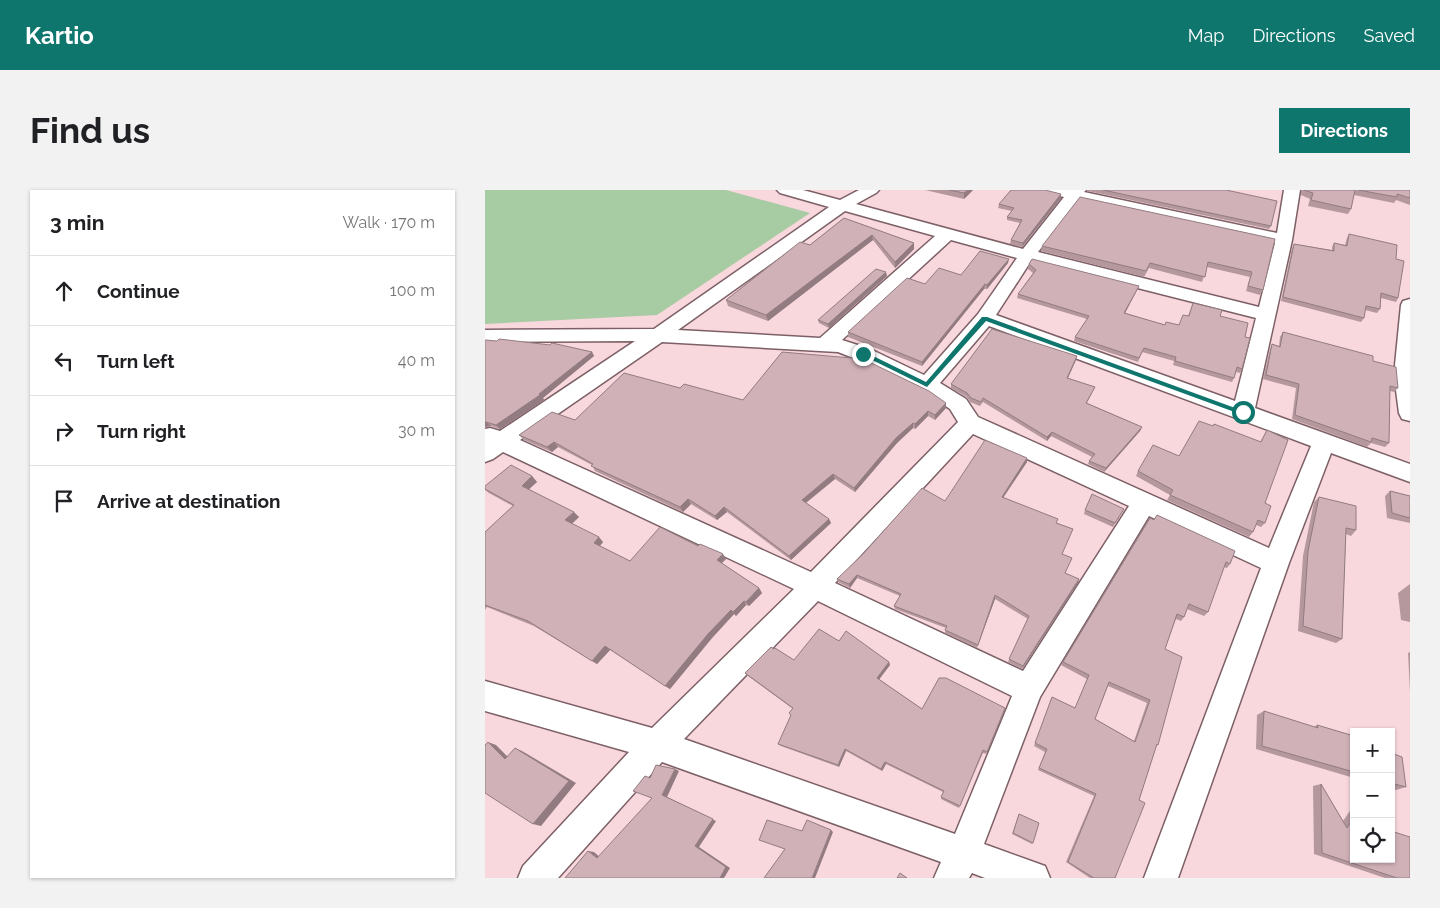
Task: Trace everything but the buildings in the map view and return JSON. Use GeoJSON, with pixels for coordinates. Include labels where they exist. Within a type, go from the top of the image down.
{"type":"FeatureCollection","features":[{"type":"Feature","properties":{"kind":"street"},"geometry":{"type":"LineString","coordinates":[[785,190],[1027,255],[1265,314]]}},
{"type":"Feature","properties":{"kind":"street"},"geometry":{"type":"LineString","coordinates":[[490,443],[657,335],[841,206],[871,190]]}},
{"type":"Feature","properties":{"kind":"street"},"geometry":{"type":"LineString","coordinates":[[1051,190],[1076,192],[1284,240]]}},
{"type":"Feature","properties":{"kind":"street"},"geometry":{"type":"LineString","coordinates":[[1243,412],[1284,240],[1290,190]]}},
{"type":"Feature","properties":{"kind":"street"},"geometry":{"type":"LineString","coordinates":[[927,385],[985,318],[1027,255],[1076,192]]}},
{"type":"Feature","properties":{"kind":"street"},"geometry":{"type":"LineString","coordinates":[[826,344],[947,234]]}},
{"type":"Feature","properties":{"kind":"street"},"geometry":{"type":"LineString","coordinates":[[1410,305],[1407,375],[1410,413]]}},
{"type":"Feature","properties":{"kind":"street"},"geometry":{"type":"LineString","coordinates":[[985,318],[1410,474]]}},
{"type":"Feature","properties":{"kind":"street"},"geometry":{"type":"LineString","coordinates":[[485,336],[657,335],[826,344],[849,348],[927,385],[958,404],[970,422],[1275,563]]}},
{"type":"Feature","properties":{"kind":"street"},"geometry":{"type":"LineString","coordinates":[[535,878],[657,745],[814,587],[970,422]]}},
{"type":"Feature","properties":{"kind":"street"},"geometry":{"type":"LineString","coordinates":[[1161,878],[1275,563],[1324,442]]}},
{"type":"Feature","properties":{"kind":"street"},"geometry":{"type":"LineString","coordinates":[[490,443],[814,587],[1029,689]]}},
{"type":"Feature","properties":{"kind":"street"},"geometry":{"type":"LineString","coordinates":[[958,865],[1029,689],[1144,503]]}},
{"type":"Feature","properties":{"kind":"street"},"geometry":{"type":"LineString","coordinates":[[485,696],[657,745],[958,865],[1033,878]]}},
{"type":"Feature","properties":{"kind":"green space"},"geometry":{"type":"Polygon","coordinates":[[[485,190],[726,190],[810,213],[657,315],[485,324],[485,190]]]}},
{"type":"Feature","properties":{"kind":"route"},"geometry":{"type":"LineString","coordinates":[[863,354],[927,385],[985,318],[1243,412]]}}]}
